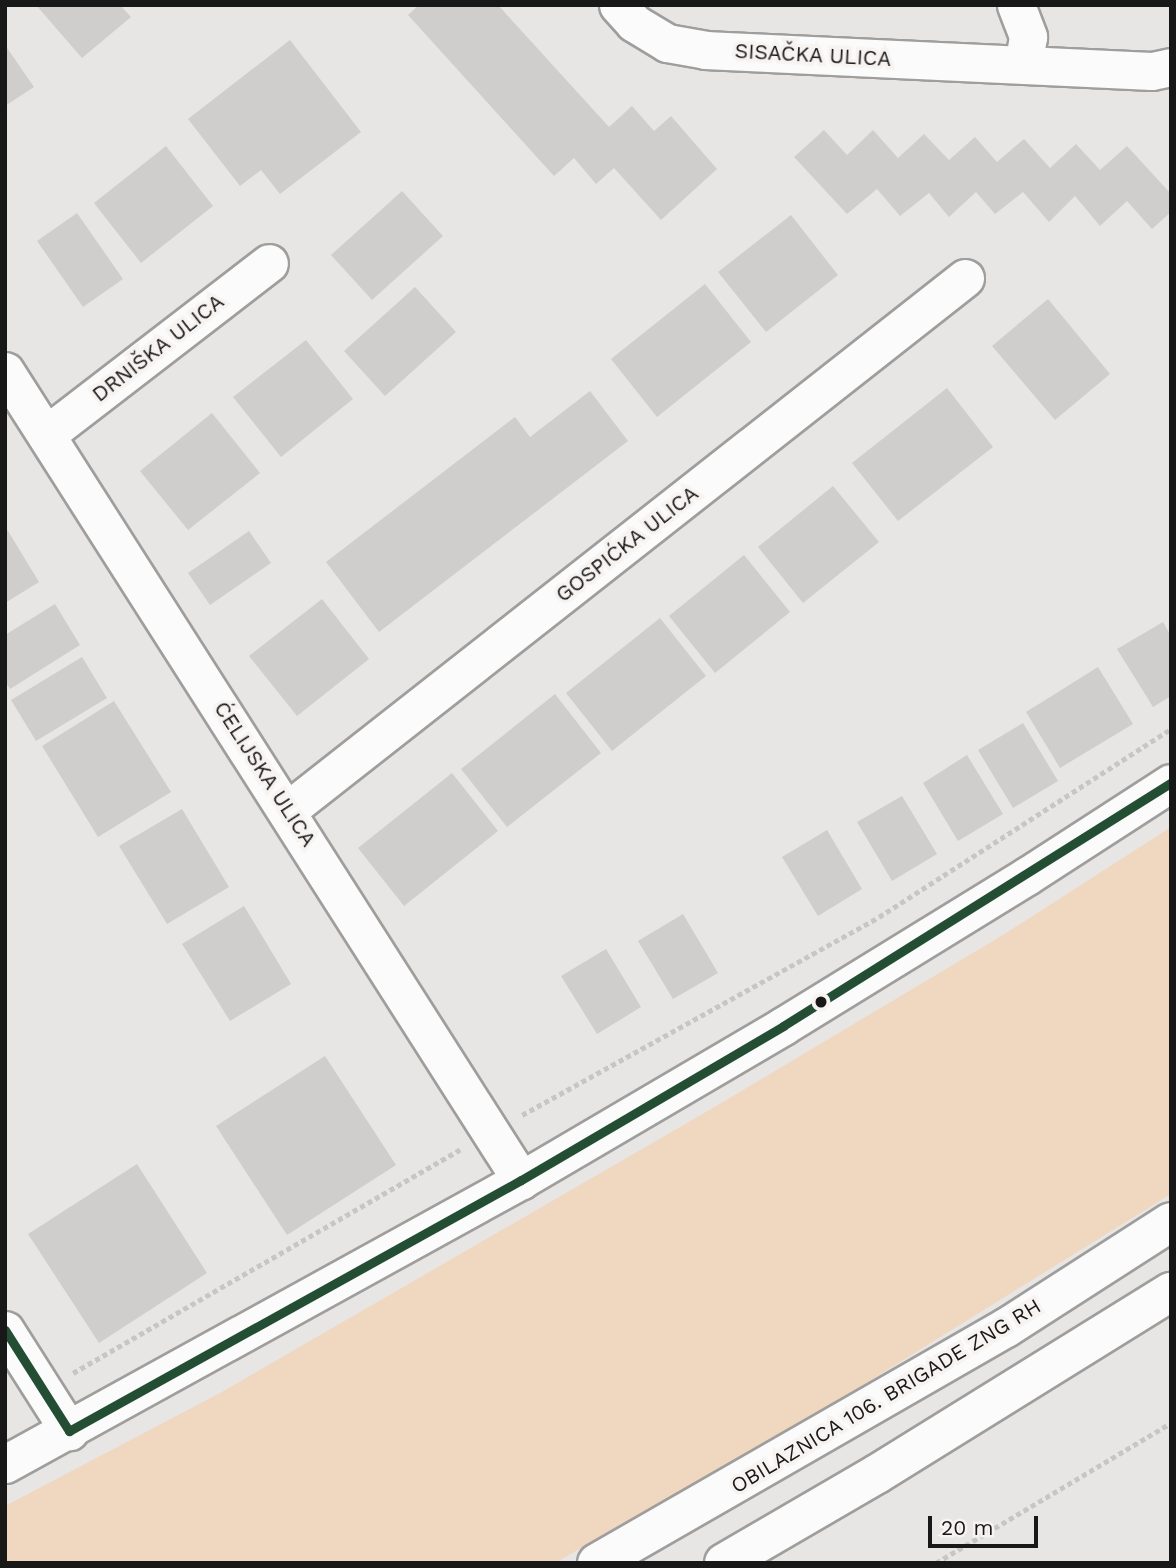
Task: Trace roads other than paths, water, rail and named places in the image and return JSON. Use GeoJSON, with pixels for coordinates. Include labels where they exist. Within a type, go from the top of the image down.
{"type":"FeatureCollection","features":[{"type":"Feature","properties":{"kind":"highway","name":"OBILAZNICA 106. BRIGADE ZNG RH"},"geometry":{"type":"LineString","coordinates":[[597,1563],[1006,1328],[1171,1222]]}},
{"type":"Feature","properties":{"kind":"highway"},"geometry":{"type":"LineString","coordinates":[[724,1563],[877,1474],[1171,1292]]}},
{"type":"Feature","properties":{"kind":"street","name":"SISAČKA ULICA"},"geometry":{"type":"LineString","coordinates":[[618,5],[634,23],[667,43],[705,50],[1152,71],[1171,67]]}},
{"type":"Feature","properties":{"kind":"street"},"geometry":{"type":"LineString","coordinates":[[1016,5],[1028,37],[1023,65]]}},
{"type":"Feature","properties":{"kind":"street","name":"DRNIŠKA ULICA"},"geometry":{"type":"LineString","coordinates":[[47,434],[269,263]]}},
{"type":"Feature","properties":{"kind":"street","name":"GOSPIĆKA ULICA"},"geometry":{"type":"LineString","coordinates":[[288,810],[965,278]]}},
{"type":"Feature","properties":{"kind":"street","name":"ĆELIJSKA ULICA"},"geometry":{"type":"LineString","coordinates":[[5,371],[522,1180]]}},
{"type":"Feature","properties":{"kind":"street"},"geometry":{"type":"LineString","coordinates":[[5,1464],[522,1180],[783,1027],[1171,783]]}},
{"type":"Feature","properties":{"kind":"street"},"geometry":{"type":"LineString","coordinates":[[5,1330],[69,1431]]}}]}
